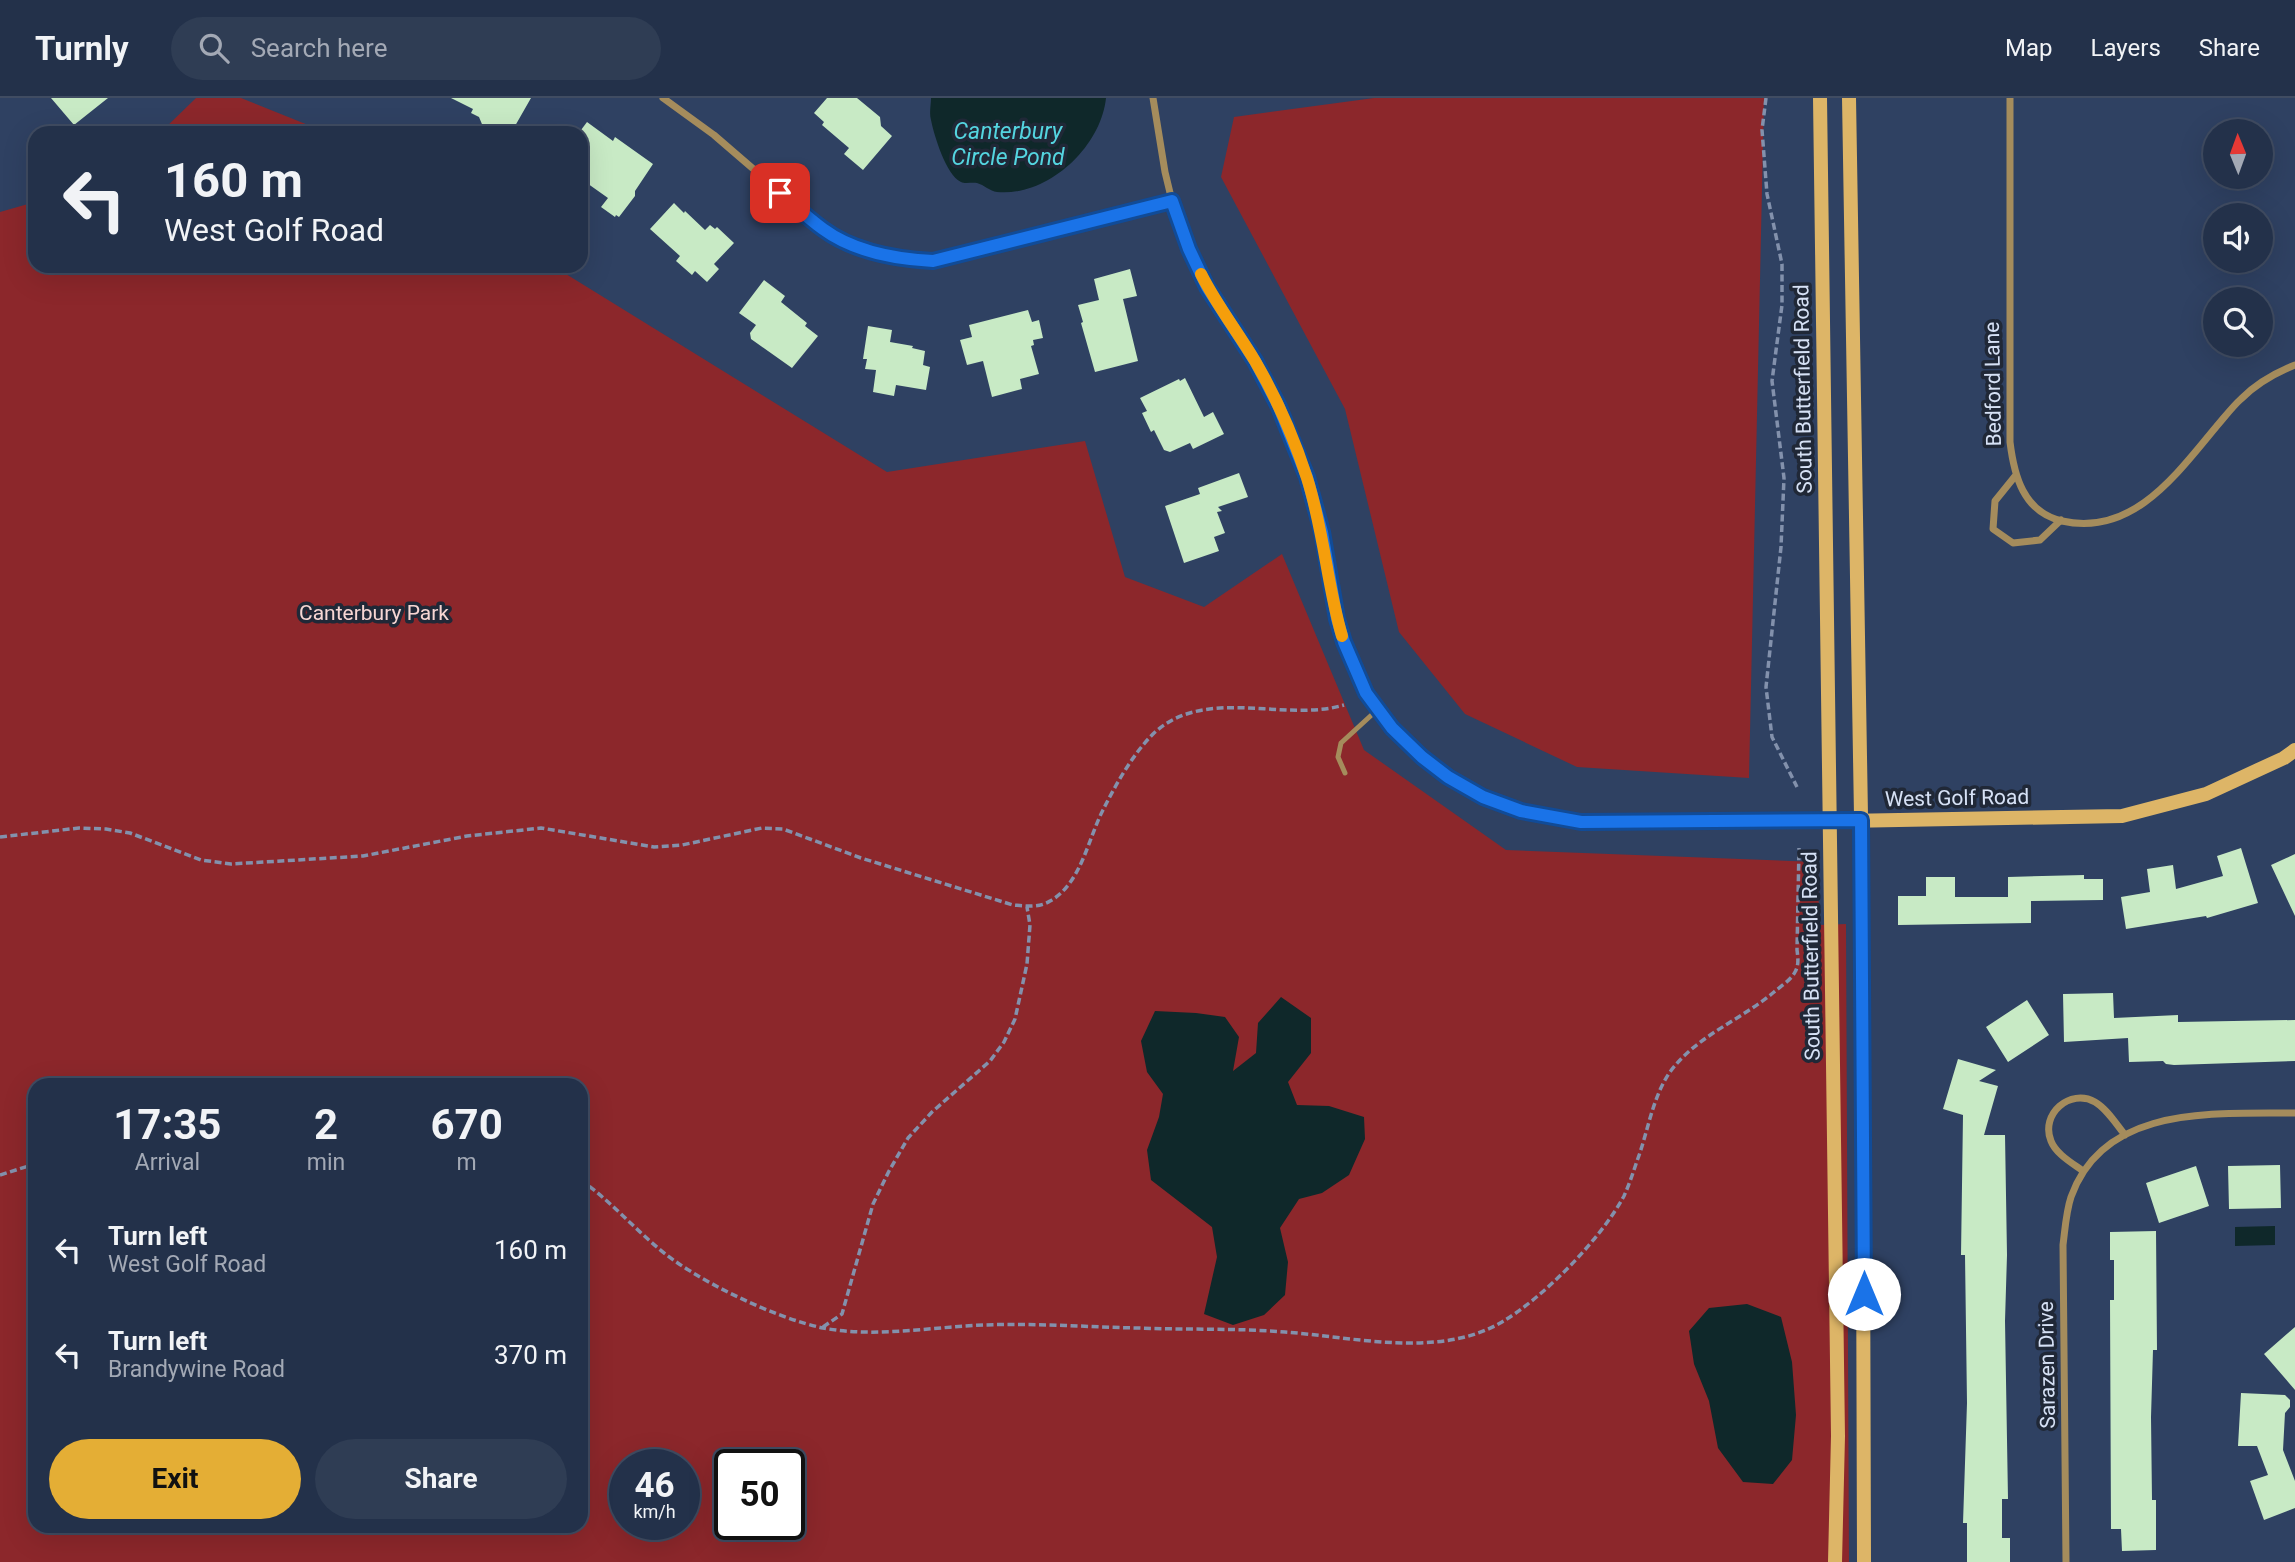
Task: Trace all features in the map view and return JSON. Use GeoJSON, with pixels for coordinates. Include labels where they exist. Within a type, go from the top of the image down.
{"type":"FeatureCollection","features":[{"type":"Feature","properties":{"kind":"main road","name":"South Butterfield Road"},"geometry":{"type":"LineString","coordinates":[[1820,98],[1838,821],[1838,1436],[1835,1562]]}},
{"type":"Feature","properties":{"kind":"main road"},"geometry":{"type":"LineString","coordinates":[[1849,98],[1861,820],[1864,1562]]}},
{"type":"Feature","properties":{"kind":"main road","name":"West Golf Road"},"geometry":{"type":"LineString","coordinates":[[1838,821],[2122,816],[2206,794],[2284,758],[2295,750]]}},
{"type":"Feature","properties":{"kind":"street"},"geometry":{"type":"LineString","coordinates":[[663,98],[714,135],[822,229],[840,240],[868,251],[908,260],[933,261],[948,258],[1172,201]]}},
{"type":"Feature","properties":{"kind":"street","name":"West Golf Road"},"geometry":{"type":"LineString","coordinates":[[1153,98],[1165,172],[1189,249],[1207,287],[1255,361],[1284,418],[1307,477],[1319,521],[1337,619],[1344,642],[1366,693],[1392,728],[1448,777],[1483,797],[1521,811],[1581,822],[1838,821]]}},
{"type":"Feature","properties":{"kind":"street","name":"Bedford Lane"},"geometry":{"type":"LineString","coordinates":[[2010,98],[2010,442],[2016,475],[2023,493],[2035,507],[2053,519],[2075,524],[2094,524],[2115,519],[2142,504],[2170,483],[2240,399],[2269,377],[2295,365]]}},
{"type":"Feature","properties":{"kind":"street"},"geometry":{"type":"LineString","coordinates":[[2016,475],[1995,501],[1993,529],[2013,543],[2040,540],[2061,520]]}},
{"type":"Feature","properties":{"kind":"street"},"geometry":{"type":"LineString","coordinates":[[2083,1171],[2060,1153],[2050,1139],[2049,1122],[2058,1107],[2074,1098],[2092,1100],[2100,1105],[2125,1135]]}},
{"type":"Feature","properties":{"kind":"street","name":"Sarazen Drive"},"geometry":{"type":"LineString","coordinates":[[2066,1562],[2063,1245],[2070,1199],[2083,1171],[2111,1142],[2144,1125],[2177,1117],[2214,1114],[2295,1113]]}},
{"type":"Feature","properties":{"kind":"lane"},"geometry":{"type":"LineString","coordinates":[[1345,773],[1338,757],[1341,744],[1377,710]]}},
{"type":"Feature","properties":{"kind":"path"},"geometry":{"type":"LineString","coordinates":[[1766,98],[1762,130],[1767,194],[1782,264],[1782,305],[1772,381],[1784,478],[1781,547],[1766,687],[1772,737],[1797,787]]}},
{"type":"Feature","properties":{"kind":"path"},"geometry":{"type":"LineString","coordinates":[[0,837],[79,828],[106,828],[130,833],[201,860],[231,864],[363,856],[467,836],[541,828],[654,847],[682,845],[762,828],[783,829],[861,858],[1013,905],[1027,906],[1052,901],[1072,880],[1116,785],[1150,737],[1165,723],[1187,714],[1230,708],[1308,711],[1344,705]]}},
{"type":"Feature","properties":{"kind":"path"},"geometry":{"type":"LineString","coordinates":[[588,1186],[676,1262],[747,1300],[823,1328],[885,1332],[983,1325],[1032,1325],[1278,1331],[1398,1342],[1434,1342],[1472,1335],[1501,1323],[1558,1278],[1611,1215],[1624,1195],[1662,1083],[1674,1067],[1689,1051],[1771,995],[1796,971],[1799,960],[1799,848]]}},
{"type":"Feature","properties":{"kind":"path"},"geometry":{"type":"LineString","coordinates":[[823,1328],[842,1314],[873,1204],[888,1171],[908,1138],[932,1112],[990,1061],[1004,1042],[1014,1019],[1027,964],[1030,925],[1027,906]]}},
{"type":"Feature","properties":{"kind":"path"},"geometry":{"type":"LineString","coordinates":[[0,1175],[28,1166]]}},
{"type":"Feature","properties":{"kind":"green space"},"geometry":{"type":"Polygon","coordinates":[[[196,98],[241,98],[311,126],[167,126],[196,98]]]}},
{"type":"Feature","properties":{"kind":"green space"},"geometry":{"type":"Polygon","coordinates":[[[1374,98],[1764,98],[1749,778],[1577,767],[1465,714],[1399,632],[1345,409],[1221,177],[1234,117],[1374,98]]]}},
{"type":"Feature","properties":{"kind":"green space","name":"Canterbury Park"},"geometry":{"type":"Polygon","coordinates":[[[28,204],[28,273],[564,273],[887,472],[1085,441],[1125,577],[1204,607],[1282,554],[1364,750],[1506,850],[1818,862],[1819,925],[1846,924],[1849,1562],[0,1562],[0,212],[28,204]]]}},
{"type":"Feature","properties":{"kind":"water","name":"Canterbury Circle Pond"},"geometry":{"type":"Polygon","coordinates":[[[931,98],[1106,98],[1094,134],[1083,151],[1069,165],[1035,186],[997,192],[977,183],[961,182],[950,171],[933,127],[930,115],[931,98]]]}},
{"type":"Feature","properties":{"kind":"water"},"geometry":{"type":"Polygon","coordinates":[[[1281,997],[1311,1018],[1311,1053],[1288,1082],[1297,1105],[1329,1106],[1364,1117],[1365,1139],[1349,1175],[1322,1193],[1299,1199],[1280,1228],[1288,1262],[1285,1295],[1264,1315],[1233,1325],[1204,1314],[1217,1257],[1212,1227],[1151,1180],[1147,1150],[1159,1117],[1163,1094],[1147,1072],[1141,1041],[1155,1011],[1225,1017],[1239,1037],[1233,1071],[1256,1053],[1258,1023],[1281,997]]]}},
{"type":"Feature","properties":{"kind":"water"},"geometry":{"type":"Polygon","coordinates":[[[2275,1226],[2275,1245],[2235,1246],[2235,1227],[2275,1226]]]}},
{"type":"Feature","properties":{"kind":"water"},"geometry":{"type":"Polygon","coordinates":[[[1747,1304],[1781,1317],[1792,1362],[1796,1415],[1792,1460],[1773,1484],[1743,1482],[1718,1448],[1709,1401],[1694,1364],[1689,1331],[1709,1308],[1747,1304]]]}},
{"type":"Feature","properties":{"kind":"building"},"geometry":{"type":"Polygon","coordinates":[[[51,98],[108,98],[74,125],[51,98]]]}},
{"type":"Feature","properties":{"kind":"building"},"geometry":{"type":"Polygon","coordinates":[[[451,98],[531,98],[515,126],[483,126],[479,117],[471,113],[473,109],[451,98]]]}},
{"type":"Feature","properties":{"kind":"building"},"geometry":{"type":"Polygon","coordinates":[[[827,98],[857,98],[880,117],[881,126],[892,136],[863,170],[844,154],[849,148],[822,125],[824,122],[814,113],[827,98]]]}},
{"type":"Feature","properties":{"kind":"building"},"geometry":{"type":"Polygon","coordinates":[[[587,122],[613,141],[615,137],[653,164],[635,191],[635,196],[619,217],[601,207],[608,198],[588,184],[588,126],[584,126],[587,122]]]}},
{"type":"Feature","properties":{"kind":"building"},"geometry":{"type":"Polygon","coordinates":[[[674,203],[705,230],[710,225],[715,229],[717,227],[734,243],[714,264],[719,269],[707,282],[695,271],[692,275],[676,261],[680,256],[650,229],[674,203]]]}},
{"type":"Feature","properties":{"kind":"building"},"geometry":{"type":"Polygon","coordinates":[[[1130,269],[1137,296],[1123,299],[1138,361],[1095,372],[1078,305],[1099,300],[1094,279],[1130,269]]]}},
{"type":"Feature","properties":{"kind":"building"},"geometry":{"type":"Polygon","coordinates":[[[764,280],[785,296],[781,302],[807,323],[805,326],[818,336],[792,368],[751,339],[750,333],[756,325],[739,313],[764,280]]]}},
{"type":"Feature","properties":{"kind":"building"},"geometry":{"type":"Polygon","coordinates":[[[1028,310],[1032,322],[1039,320],[1043,338],[1033,340],[1034,345],[1031,346],[1039,374],[1020,379],[1022,389],[992,397],[983,361],[967,365],[960,340],[972,337],[969,325],[1028,310]]]}},
{"type":"Feature","properties":{"kind":"building"},"geometry":{"type":"Polygon","coordinates":[[[868,326],[892,330],[890,342],[925,351],[923,365],[930,367],[926,390],[896,385],[894,396],[873,392],[876,370],[865,369],[867,359],[863,359],[868,326]]]}},
{"type":"Feature","properties":{"kind":"building"},"geometry":{"type":"Polygon","coordinates":[[[1185,378],[1204,417],[1213,412],[1224,434],[1193,449],[1190,443],[1170,452],[1164,450],[1154,430],[1151,432],[1142,413],[1147,411],[1140,398],[1185,378]]]}},
{"type":"Feature","properties":{"kind":"building"},"geometry":{"type":"Polygon","coordinates":[[[1239,473],[1248,497],[1218,507],[1222,511],[1217,512],[1225,533],[1214,537],[1219,551],[1184,563],[1165,506],[1200,494],[1198,488],[1239,473]]]}},
{"type":"Feature","properties":{"kind":"building"},"geometry":{"type":"Polygon","coordinates":[[[2241,848],[2258,903],[2207,918],[2206,916],[2126,929],[2121,897],[2150,892],[2147,869],[2173,865],[2176,889],[2223,876],[2217,856],[2241,848]]]}},
{"type":"Feature","properties":{"kind":"building"},"geometry":{"type":"Polygon","coordinates":[[[2295,854],[2295,916],[2271,865],[2295,854]]]}},
{"type":"Feature","properties":{"kind":"building"},"geometry":{"type":"Polygon","coordinates":[[[2084,875],[2084,879],[2103,879],[2103,900],[2031,901],[2031,923],[1898,925],[1898,896],[1926,896],[1926,877],[1955,877],[1955,897],[2008,897],[2008,877],[2084,875]]]}},
{"type":"Feature","properties":{"kind":"building"},"geometry":{"type":"Polygon","coordinates":[[[2113,993],[2114,1018],[2178,1015],[2178,1022],[2295,1020],[2295,1061],[2174,1065],[2163,1061],[2129,1062],[2128,1038],[2064,1042],[2063,994],[2113,993]]]}},
{"type":"Feature","properties":{"kind":"building"},"geometry":{"type":"Polygon","coordinates":[[[2027,1000],[2049,1035],[2008,1062],[1986,1027],[2027,1000]]]}},
{"type":"Feature","properties":{"kind":"building"},"geometry":{"type":"Polygon","coordinates":[[[1958,1059],[1996,1070],[1979,1081],[1998,1086],[1984,1135],[2005,1135],[2008,1499],[2002,1499],[2002,1538],[2010,1538],[2010,1562],[1967,1562],[1967,1523],[1963,1523],[1967,1403],[1965,1255],[1961,1255],[1963,1115],[1943,1109],[1958,1059]]]}},
{"type":"Feature","properties":{"kind":"building"},"geometry":{"type":"Polygon","coordinates":[[[2280,1165],[2281,1208],[2229,1209],[2228,1166],[2280,1165]]]}},
{"type":"Feature","properties":{"kind":"building"},"geometry":{"type":"Polygon","coordinates":[[[2196,1166],[2209,1206],[2159,1223],[2146,1183],[2196,1166]]]}},
{"type":"Feature","properties":{"kind":"building"},"geometry":{"type":"Polygon","coordinates":[[[2156,1231],[2157,1350],[2153,1350],[2151,1417],[2152,1500],[2156,1500],[2156,1550],[2122,1551],[2121,1529],[2111,1529],[2110,1300],[2114,1300],[2114,1260],[2110,1260],[2110,1232],[2156,1231]]]}},
{"type":"Feature","properties":{"kind":"building"},"geometry":{"type":"Polygon","coordinates":[[[2295,1327],[2295,1390],[2264,1354],[2295,1327]]]}},
{"type":"Feature","properties":{"kind":"building"},"geometry":{"type":"Polygon","coordinates":[[[2241,1393],[2285,1395],[2290,1400],[2290,1407],[2285,1413],[2283,1450],[2295,1481],[2295,1508],[2264,1520],[2250,1481],[2268,1475],[2257,1446],[2238,1446],[2241,1393]]]}},
{"type":"Feature","properties":{"kind":"slow traffic"},"geometry":{"type":"LineString","coordinates":[[1201,274],[1255,361],[1279,407],[1307,477],[1322,532],[1342,636]]}},
{"type":"Feature","properties":{"kind":"route"},"geometry":{"type":"LineString","coordinates":[[780,193],[822,229],[840,240],[868,251],[908,260],[933,261],[1172,201],[1189,249],[1207,287],[1255,361],[1279,407],[1307,477],[1322,532],[1337,619],[1366,693],[1392,728],[1422,757],[1448,777],[1483,797],[1521,811],[1581,822],[1861,820],[1864,1294]]}}]}
